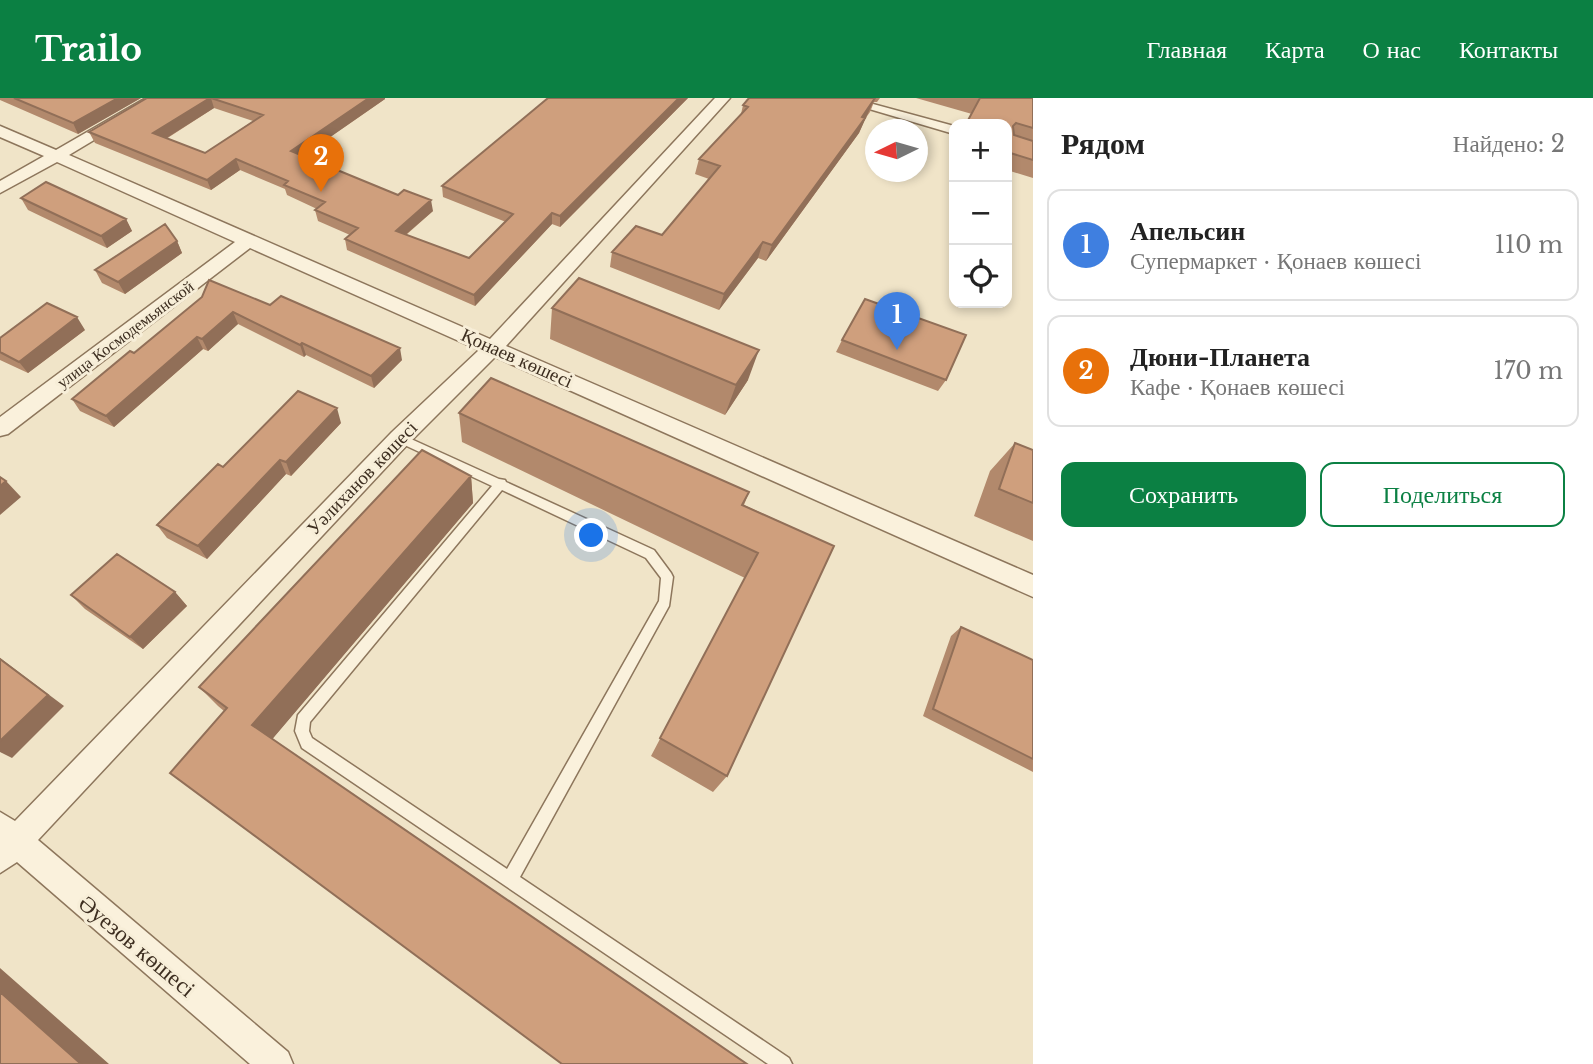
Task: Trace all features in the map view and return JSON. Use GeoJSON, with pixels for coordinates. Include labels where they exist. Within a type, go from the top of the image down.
{"type":"FeatureCollection","features":[{"type":"Feature","properties":{"kind":"street"},"geometry":{"type":"LineString","coordinates":[[0,188],[157,98]]}},
{"type":"Feature","properties":{"kind":"street","name":"Уәлиханов көшесі"},"geometry":{"type":"LineString","coordinates":[[5,842],[400,438],[493,348],[723,98]]}},
{"type":"Feature","properties":{"kind":"street"},"geometry":{"type":"LineString","coordinates":[[838,98],[949,129]]}},
{"type":"Feature","properties":{"kind":"street","name":"Қонаев көшесі"},"geometry":{"type":"LineString","coordinates":[[0,131],[1033,586]]}},
{"type":"Feature","properties":{"kind":"street","name":"улица Космодемьянской"},"geometry":{"type":"LineString","coordinates":[[0,428],[249,240]]}},
{"type":"Feature","properties":{"kind":"street","name":"Әуезов көшесі"},"geometry":{"type":"LineString","coordinates":[[5,842],[276,1064]]}},
{"type":"Feature","properties":{"kind":"lane"},"geometry":{"type":"LineString","coordinates":[[400,438],[650,554],[667,577],[665,602],[511,878]]}},
{"type":"Feature","properties":{"kind":"lane"},"geometry":{"type":"LineString","coordinates":[[501,483],[303,720],[302,730],[307,743],[511,878],[783,1064]]}},
{"type":"Feature","properties":{"kind":"building"},"geometry":{"type":"Polygon","coordinates":[[[14,98],[118,98],[73,123],[14,98]]]}},
{"type":"Feature","properties":{"kind":"building"},"geometry":{"type":"Polygon","coordinates":[[[147,98],[210,98],[153,133],[205,153],[263,115],[211,98],[369,98],[291,151],[398,195],[404,190],[431,200],[396,231],[469,258],[513,214],[442,186],[548,98],[679,98],[560,216],[552,213],[474,295],[345,239],[358,228],[315,210],[325,202],[284,185],[288,181],[236,159],[207,180],[89,132],[147,98]]]}},
{"type":"Feature","properties":{"kind":"building"},"geometry":{"type":"Polygon","coordinates":[[[749,98],[875,98],[862,117],[865,118],[772,245],[763,242],[724,294],[612,252],[636,226],[662,235],[720,166],[699,159],[748,107],[743,105],[749,98]]]}},
{"type":"Feature","properties":{"kind":"building"},"geometry":{"type":"Polygon","coordinates":[[[980,98],[1033,98],[1033,128],[1016,123],[1013,126],[1014,135],[1033,141],[1033,160],[1012,154],[1012,119],[969,119],[980,98]]]}},
{"type":"Feature","properties":{"kind":"building"},"geometry":{"type":"Polygon","coordinates":[[[46,182],[126,219],[101,236],[21,198],[46,182]]]}},
{"type":"Feature","properties":{"kind":"building"},"geometry":{"type":"Polygon","coordinates":[[[165,224],[177,241],[118,282],[95,270],[165,224]]]}},
{"type":"Feature","properties":{"kind":"building"},"geometry":{"type":"Polygon","coordinates":[[[579,278],[759,350],[736,385],[552,308],[579,278]]]}},
{"type":"Feature","properties":{"kind":"building"},"geometry":{"type":"Polygon","coordinates":[[[209,280],[270,305],[281,296],[400,348],[371,376],[233,312],[202,339],[197,337],[106,416],[72,399],[202,297],[209,280]]]}},
{"type":"Feature","properties":{"kind":"building"},"geometry":{"type":"Polygon","coordinates":[[[865,299],[966,335],[946,380],[842,340],[865,299]]]}},
{"type":"Feature","properties":{"kind":"building"},"geometry":{"type":"Polygon","coordinates":[[[47,303],[77,317],[19,362],[0,352],[0,338],[47,303]]]}},
{"type":"Feature","properties":{"kind":"building"},"geometry":{"type":"Polygon","coordinates":[[[491,378],[749,492],[742,505],[834,546],[727,776],[660,738],[758,553],[459,413],[491,378]]]}},
{"type":"Feature","properties":{"kind":"building"},"geometry":{"type":"Polygon","coordinates":[[[298,391],[337,408],[286,462],[280,460],[198,546],[157,525],[218,464],[223,467],[298,391]]]}},
{"type":"Feature","properties":{"kind":"building"},"geometry":{"type":"Polygon","coordinates":[[[1015,443],[1033,450],[1033,503],[999,489],[1015,443]]]}},
{"type":"Feature","properties":{"kind":"building"},"geometry":{"type":"Polygon","coordinates":[[[422,450],[471,476],[252,725],[747,1064],[562,1064],[170,773],[227,708],[199,687],[422,450]]]}},
{"type":"Feature","properties":{"kind":"building"},"geometry":{"type":"Polygon","coordinates":[[[117,554],[175,592],[130,637],[71,595],[117,554]]]}},
{"type":"Feature","properties":{"kind":"building"},"geometry":{"type":"Polygon","coordinates":[[[961,627],[1033,660],[1033,759],[933,709],[961,627]]]}},
{"type":"Feature","properties":{"kind":"building"},"geometry":{"type":"Polygon","coordinates":[[[0,659],[48,695],[0,741],[0,659]]]}},
{"type":"Feature","properties":{"kind":"building"},"geometry":{"type":"Polygon","coordinates":[[[0,992],[81,1064],[0,1064],[0,992]]]}},
{"type":"Feature","properties":{"kind":"place","name":"Дюни-Планета"},"geometry":{"type":"Point","coordinates":[321,192]}},
{"type":"Feature","properties":{"kind":"place","name":"Апельсин"},"geometry":{"type":"Point","coordinates":[897,350]}}]}
